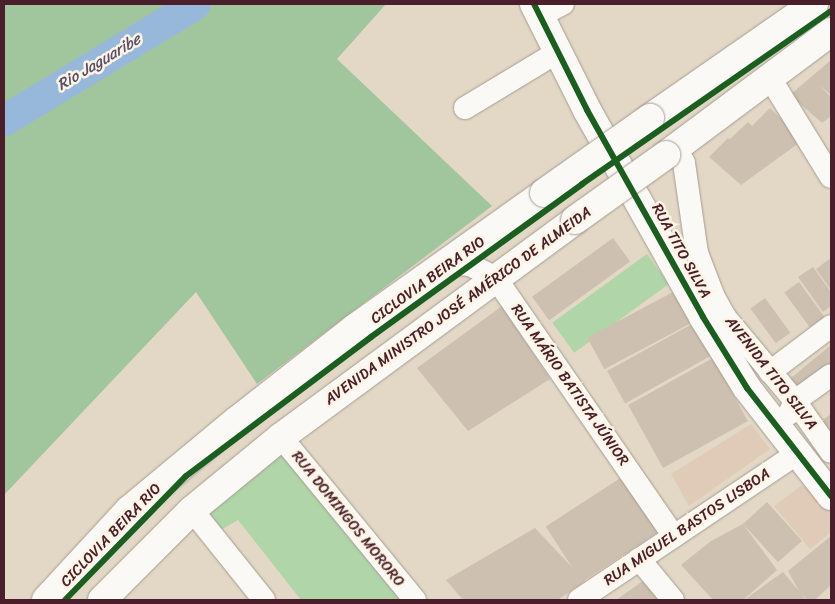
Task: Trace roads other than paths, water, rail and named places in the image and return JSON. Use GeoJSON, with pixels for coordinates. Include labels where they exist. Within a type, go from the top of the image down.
{"type":"FeatureCollection","features":[{"type":"Feature","properties":{"kind":"main road"},"geometry":{"type":"LineString","coordinates":[[46,600],[129,510],[355,328],[814,4]]}},
{"type":"Feature","properties":{"kind":"main road","name":"RUA TITO SILVA"},"geometry":{"type":"LineString","coordinates":[[545,8],[558,52],[703,317],[747,388],[796,454],[830,491]]}},
{"type":"Feature","properties":{"kind":"main road","name":"AVENIDA MINISTRO JOSÉ AMÉRICO DE ALMEIDA"},"geometry":{"type":"LineString","coordinates":[[102,600],[192,510],[281,437],[495,277],[671,152],[831,32]]}},
{"type":"Feature","properties":{"kind":"street"},"geometry":{"type":"LineString","coordinates":[[465,108],[558,52]]}},
{"type":"Feature","properties":{"kind":"street"},"geometry":{"type":"LineString","coordinates":[[770,78],[831,177]]}},
{"type":"Feature","properties":{"kind":"street","name":"AVENIDA TITO SILVA"},"geometry":{"type":"LineString","coordinates":[[671,152],[684,163],[697,253],[714,296],[725,317],[795,401],[831,452]]}},
{"type":"Feature","properties":{"kind":"street","name":"RUA MÁRIO BATISTA JÚNIOR"},"geometry":{"type":"LineString","coordinates":[[446,263],[470,265],[495,277],[674,536]]}},
{"type":"Feature","properties":{"kind":"street"},"geometry":{"type":"LineString","coordinates":[[770,372],[831,326]]}},
{"type":"Feature","properties":{"kind":"street"},"geometry":{"type":"LineString","coordinates":[[779,430],[795,401],[831,375]]}},
{"type":"Feature","properties":{"kind":"street","name":"RUA DOMINGOS MORORO"},"geometry":{"type":"LineString","coordinates":[[281,437],[415,600]]}},
{"type":"Feature","properties":{"kind":"street","name":"RUA MIGUEL BASTOS LISBOA"},"geometry":{"type":"LineString","coordinates":[[579,600],[796,454]]}},
{"type":"Feature","properties":{"kind":"street"},"geometry":{"type":"LineString","coordinates":[[192,510],[264,600]]}},
{"type":"Feature","properties":{"kind":"street"},"geometry":{"type":"LineString","coordinates":[[639,559],[673,600]]}},
{"type":"Feature","properties":{"kind":"waterway","name":"Rio Jaguaribe"},"geometry":{"type":"LineString","coordinates":[[4,120],[195,4]]}}]}
